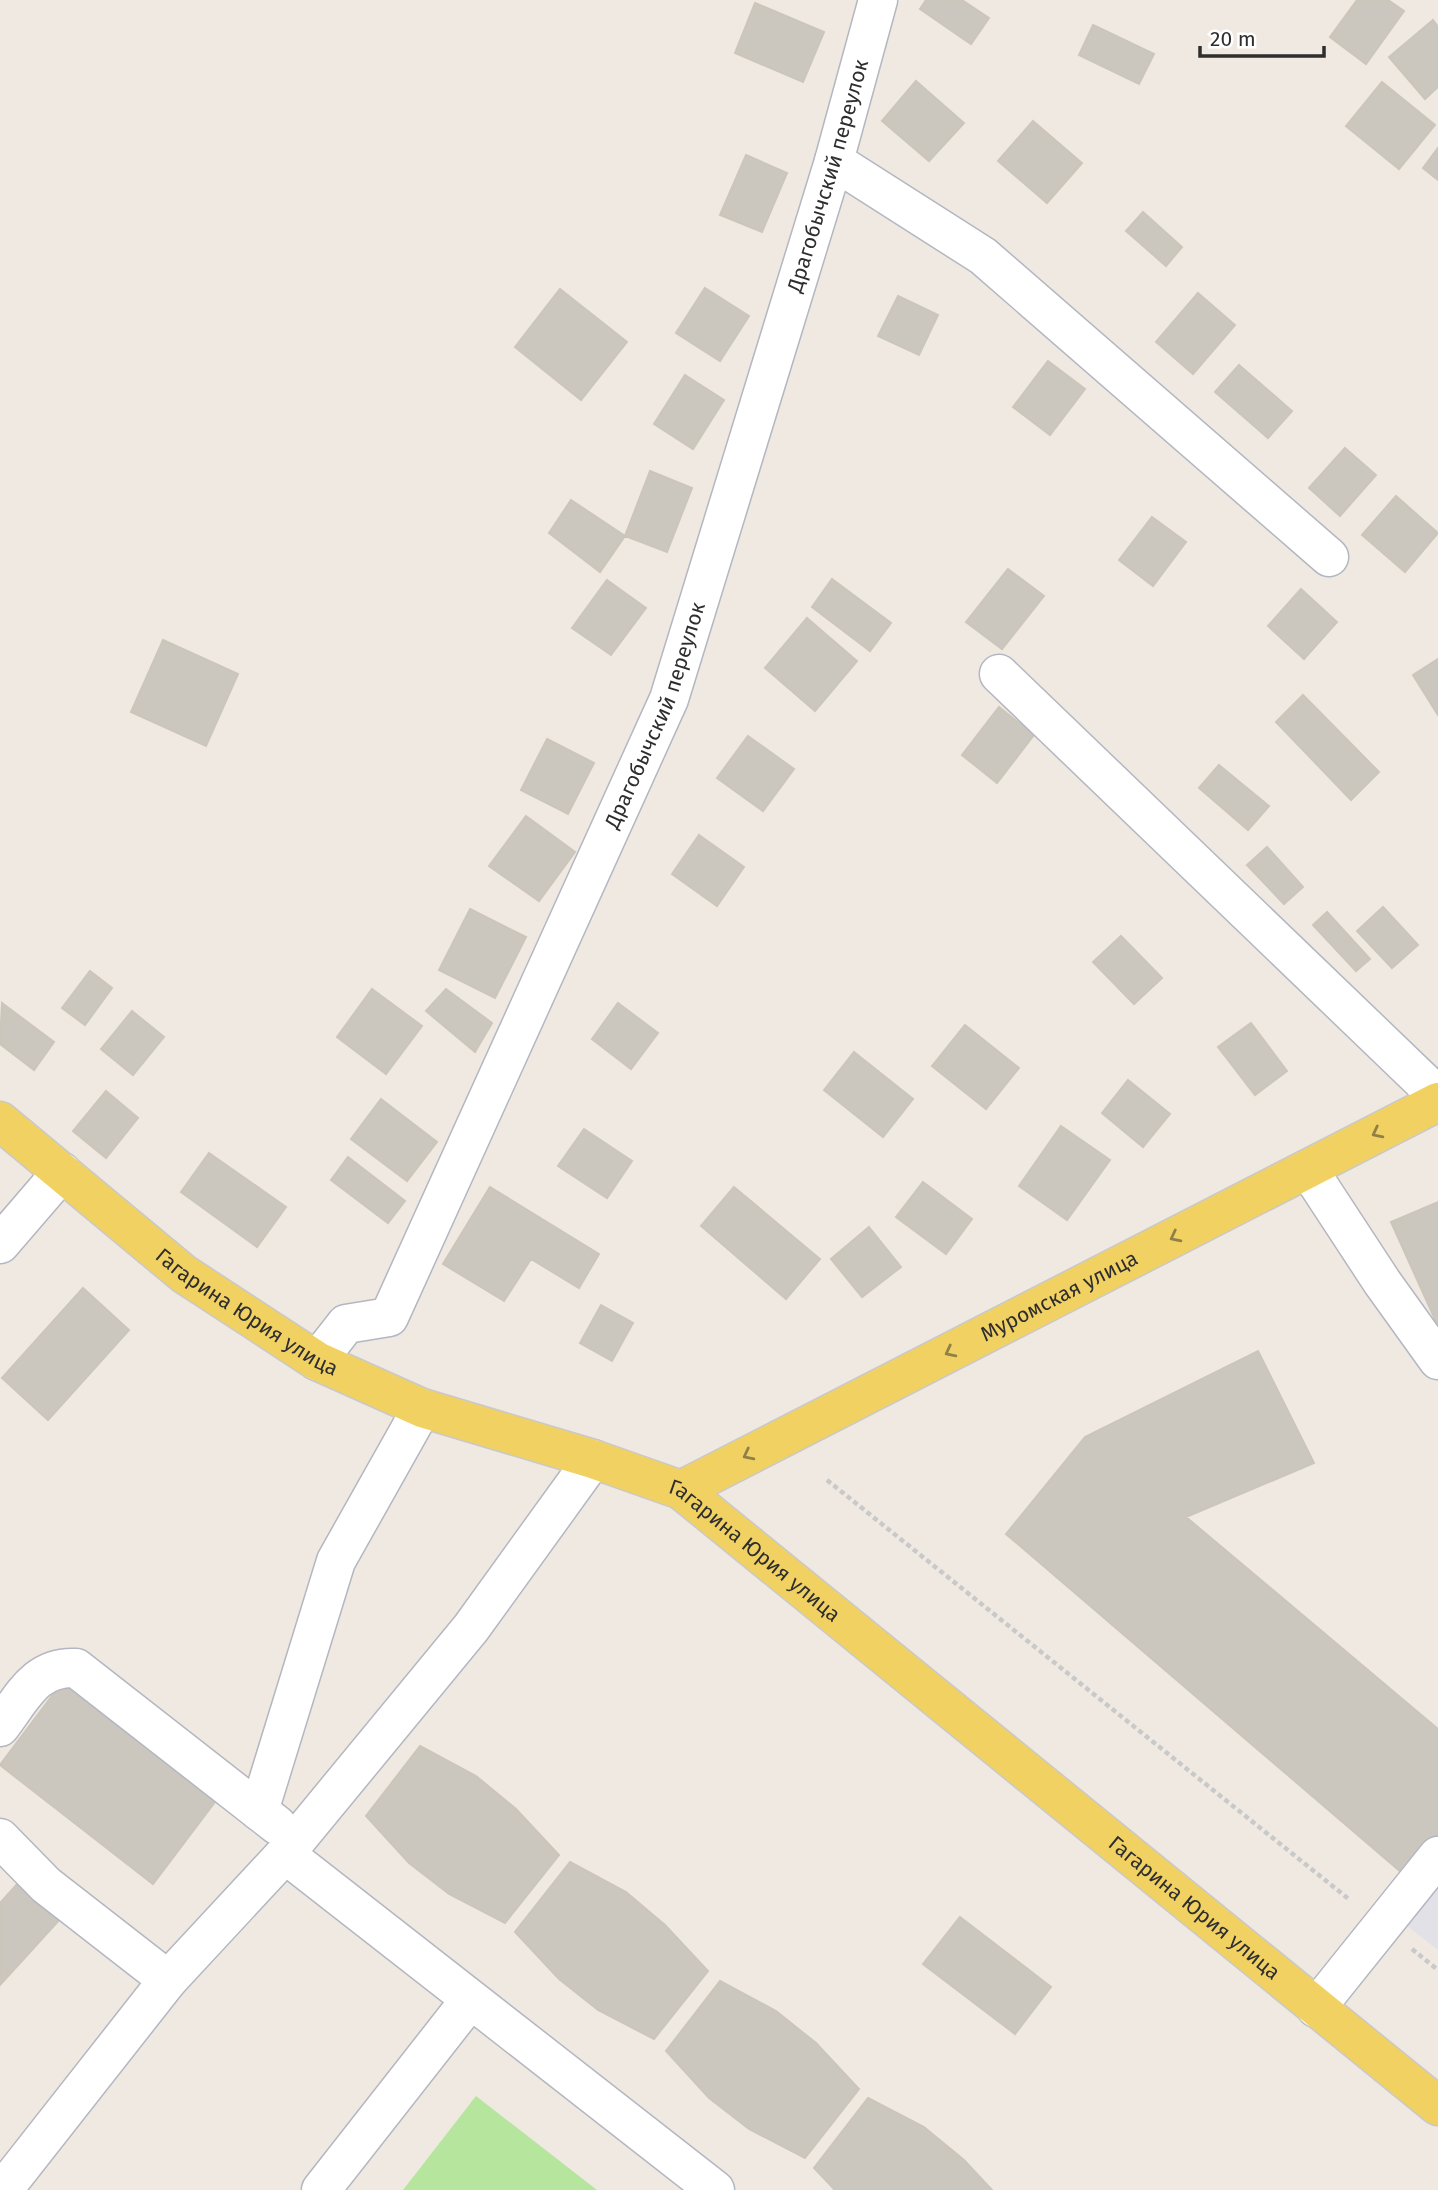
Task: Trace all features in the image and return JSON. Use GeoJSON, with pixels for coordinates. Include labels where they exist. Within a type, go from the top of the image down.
{"type":"FeatureCollection","features":[{"type":"Feature","properties":{"kind":"main road","name":"Муромская улица"},"geometry":{"type":"LineString","coordinates":[[681,1490],[1438,1102]]}},
{"type":"Feature","properties":{"kind":"main road","name":"Гагарина Юрия улица"},"geometry":{"type":"LineString","coordinates":[[0,1121],[184,1274],[317,1361],[422,1408],[593,1459],[681,1490],[1438,2106]]}},
{"type":"Feature","properties":{"kind":"street","name":"Драгобычский переулок"},"geometry":{"type":"LineString","coordinates":[[317,1361],[346,1324],[389,1317],[670,699],[834,161],[878,0]]}},
{"type":"Feature","properties":{"kind":"street"},"geometry":{"type":"LineString","coordinates":[[834,161],[983,256],[1329,557]]}},
{"type":"Feature","properties":{"kind":"street"},"geometry":{"type":"LineString","coordinates":[[999,674],[1438,1097]]}},
{"type":"Feature","properties":{"kind":"street"},"geometry":{"type":"LineString","coordinates":[[1308,1169],[1438,1360]]}},
{"type":"Feature","properties":{"kind":"street"},"geometry":{"type":"LineString","coordinates":[[0,1244],[62,1171]]}},
{"type":"Feature","properties":{"kind":"street"},"geometry":{"type":"LineString","coordinates":[[259,1811],[336,1561],[422,1408]]}},
{"type":"Feature","properties":{"kind":"street"},"geometry":{"type":"LineString","coordinates":[[3,2190],[168,1980],[291,1847],[471,1628],[593,1459]]}},
{"type":"Feature","properties":{"kind":"street"},"geometry":{"type":"LineString","coordinates":[[0,1727],[37,1679],[55,1667],[76,1668],[259,1811],[291,1847],[470,2000],[715,2190]]}},
{"type":"Feature","properties":{"kind":"street"},"geometry":{"type":"LineString","coordinates":[[0,1838],[46,1885],[168,1980]]}},
{"type":"Feature","properties":{"kind":"street"},"geometry":{"type":"LineString","coordinates":[[1316,2008],[1438,1856]]}},
{"type":"Feature","properties":{"kind":"street"},"geometry":{"type":"LineString","coordinates":[[321,2190],[470,2000]]}},
{"type":"Feature","properties":{"kind":"path"},"geometry":{"type":"LineString","coordinates":[[827,1480],[1438,1970]]}},
{"type":"Feature","properties":{"kind":"shaded area"},"geometry":{"type":"Polygon","coordinates":[[[1438,1875],[1438,1950],[1402,1922],[1438,1875]]]}},
{"type":"Feature","properties":{"kind":"green space"},"geometry":{"type":"Polygon","coordinates":[[[476,2096],[597,2190],[403,2190],[476,2096]]]}},
{"type":"Feature","properties":{"kind":"building"},"geometry":{"type":"Polygon","coordinates":[[[926,0],[962,0],[989,18],[971,44],[920,9],[926,0]]]}},
{"type":"Feature","properties":{"kind":"building"},"geometry":{"type":"Polygon","coordinates":[[[1357,0],[1388,0],[1404,11],[1366,64],[1330,37],[1357,0]]]}},
{"type":"Feature","properties":{"kind":"building"},"geometry":{"type":"Polygon","coordinates":[[[755,3],[824,32],[803,82],[735,53],[755,3]]]}},
{"type":"Feature","properties":{"kind":"building"},"geometry":{"type":"Polygon","coordinates":[[[1433,20],[1438,27],[1438,87],[1425,99],[1389,57],[1433,20]]]}},
{"type":"Feature","properties":{"kind":"building"},"geometry":{"type":"Polygon","coordinates":[[[1093,25],[1154,54],[1139,84],[1079,55],[1093,25]]]}},
{"type":"Feature","properties":{"kind":"building"},"geometry":{"type":"Polygon","coordinates":[[[916,81],[964,123],[929,161],[882,121],[916,81]]]}},
{"type":"Feature","properties":{"kind":"building"},"geometry":{"type":"Polygon","coordinates":[[[1382,82],[1435,125],[1399,169],[1346,126],[1382,82]]]}},
{"type":"Feature","properties":{"kind":"building"},"geometry":{"type":"Polygon","coordinates":[[[1033,121],[1082,163],[1047,203],[998,161],[1033,121]]]}},
{"type":"Feature","properties":{"kind":"building"},"geometry":{"type":"Polygon","coordinates":[[[1438,148],[1438,180],[1423,168],[1438,148]]]}},
{"type":"Feature","properties":{"kind":"building"},"geometry":{"type":"Polygon","coordinates":[[[746,155],[787,173],[762,232],[720,215],[746,155]]]}},
{"type":"Feature","properties":{"kind":"building"},"geometry":{"type":"Polygon","coordinates":[[[1143,212],[1182,247],[1166,266],[1126,231],[1143,212]]]}},
{"type":"Feature","properties":{"kind":"building"},"geometry":{"type":"Polygon","coordinates":[[[705,288],[749,316],[720,361],[676,333],[705,288]]]}},
{"type":"Feature","properties":{"kind":"building"},"geometry":{"type":"Polygon","coordinates":[[[560,289],[627,342],[581,400],[515,347],[560,289]]]}},
{"type":"Feature","properties":{"kind":"building"},"geometry":{"type":"Polygon","coordinates":[[[1198,293],[1235,325],[1193,374],[1156,342],[1198,293]]]}},
{"type":"Feature","properties":{"kind":"building"},"geometry":{"type":"Polygon","coordinates":[[[898,296],[938,315],[919,355],[878,336],[898,296]]]}},
{"type":"Feature","properties":{"kind":"building"},"geometry":{"type":"Polygon","coordinates":[[[1048,361],[1085,389],[1050,435],[1013,407],[1048,361]]]}},
{"type":"Feature","properties":{"kind":"building"},"geometry":{"type":"Polygon","coordinates":[[[1239,365],[1292,411],[1268,438],[1215,392],[1239,365]]]}},
{"type":"Feature","properties":{"kind":"building"},"geometry":{"type":"Polygon","coordinates":[[[685,375],[724,400],[693,449],[654,424],[685,375]]]}},
{"type":"Feature","properties":{"kind":"building"},"geometry":{"type":"Polygon","coordinates":[[[1345,448],[1376,475],[1340,516],[1309,488],[1345,448]]]}},
{"type":"Feature","properties":{"kind":"building"},"geometry":{"type":"Polygon","coordinates":[[[650,471],[692,488],[667,552],[625,536],[650,471]]]}},
{"type":"Feature","properties":{"kind":"building"},"geometry":{"type":"Polygon","coordinates":[[[1396,496],[1438,533],[1405,572],[1362,535],[1396,496]]]}},
{"type":"Feature","properties":{"kind":"building"},"geometry":{"type":"Polygon","coordinates":[[[571,500],[625,536],[600,572],[549,533],[571,500]]]}},
{"type":"Feature","properties":{"kind":"building"},"geometry":{"type":"Polygon","coordinates":[[[1152,517],[1186,542],[1153,586],[1119,560],[1152,517]]]}},
{"type":"Feature","properties":{"kind":"building"},"geometry":{"type":"Polygon","coordinates":[[[1008,569],[1044,596],[1002,649],[966,622],[1008,569]]]}},
{"type":"Feature","properties":{"kind":"building"},"geometry":{"type":"Polygon","coordinates":[[[832,579],[891,623],[870,651],[812,607],[832,579]]]}},
{"type":"Feature","properties":{"kind":"building"},"geometry":{"type":"Polygon","coordinates":[[[607,580],[646,608],[611,655],[572,628],[607,580]]]}},
{"type":"Feature","properties":{"kind":"building"},"geometry":{"type":"Polygon","coordinates":[[[1301,589],[1337,622],[1304,659],[1268,626],[1301,589]]]}},
{"type":"Feature","properties":{"kind":"building"},"geometry":{"type":"Polygon","coordinates":[[[807,618],[857,661],[815,711],[765,668],[807,618]]]}},
{"type":"Feature","properties":{"kind":"building"},"geometry":{"type":"Polygon","coordinates":[[[163,640],[238,674],[206,746],[131,712],[163,640]]]}},
{"type":"Feature","properties":{"kind":"building"},"geometry":{"type":"Polygon","coordinates":[[[1438,659],[1438,715],[1413,675],[1438,659]]]}},
{"type":"Feature","properties":{"kind":"building"},"geometry":{"type":"Polygon","coordinates":[[[1303,695],[1379,772],[1351,800],[1276,722],[1303,695]]]}},
{"type":"Feature","properties":{"kind":"building"},"geometry":{"type":"Polygon","coordinates":[[[999,707],[1034,735],[997,783],[962,755],[999,707]]]}},
{"type":"Feature","properties":{"kind":"building"},"geometry":{"type":"Polygon","coordinates":[[[748,736],[794,769],[763,811],[717,778],[748,736]]]}},
{"type":"Feature","properties":{"kind":"building"},"geometry":{"type":"Polygon","coordinates":[[[547,739],[594,763],[568,814],[521,790],[547,739]]]}},
{"type":"Feature","properties":{"kind":"building"},"geometry":{"type":"Polygon","coordinates":[[[1219,765],[1269,806],[1248,830],[1199,788],[1219,765]]]}},
{"type":"Feature","properties":{"kind":"building"},"geometry":{"type":"Polygon","coordinates":[[[526,816],[575,852],[539,901],[489,866],[526,816]]]}},
{"type":"Feature","properties":{"kind":"building"},"geometry":{"type":"Polygon","coordinates":[[[699,835],[744,867],[717,906],[672,874],[699,835]]]}},
{"type":"Feature","properties":{"kind":"building"},"geometry":{"type":"Polygon","coordinates":[[[1267,847],[1303,887],[1284,904],[1247,865],[1267,847]]]}},
{"type":"Feature","properties":{"kind":"building"},"geometry":{"type":"Polygon","coordinates":[[[1383,907],[1418,945],[1392,968],[1357,931],[1383,907]]]}},
{"type":"Feature","properties":{"kind":"building"},"geometry":{"type":"Polygon","coordinates":[[[470,909],[526,937],[495,998],[439,970],[470,909]]]}},
{"type":"Feature","properties":{"kind":"building"},"geometry":{"type":"Polygon","coordinates":[[[1327,912],[1370,959],[1356,971],[1313,925],[1327,912]]]}},
{"type":"Feature","properties":{"kind":"building"},"geometry":{"type":"Polygon","coordinates":[[[1121,936],[1162,978],[1134,1004],[1093,962],[1121,936]]]}},
{"type":"Feature","properties":{"kind":"building"},"geometry":{"type":"Polygon","coordinates":[[[90,971],[112,988],[85,1025],[62,1008],[90,971]]]}},
{"type":"Feature","properties":{"kind":"building"},"geometry":{"type":"Polygon","coordinates":[[[372,989],[422,1026],[386,1074],[337,1037],[372,989]]]}},
{"type":"Feature","properties":{"kind":"building"},"geometry":{"type":"Polygon","coordinates":[[[446,989],[492,1023],[475,1052],[426,1011],[446,989]]]}},
{"type":"Feature","properties":{"kind":"building"},"geometry":{"type":"Polygon","coordinates":[[[2,1003],[54,1042],[34,1070],[0,1044],[2,1003]]]}},
{"type":"Feature","properties":{"kind":"building"},"geometry":{"type":"Polygon","coordinates":[[[618,1003],[658,1033],[631,1069],[592,1039],[618,1003]]]}},
{"type":"Feature","properties":{"kind":"building"},"geometry":{"type":"Polygon","coordinates":[[[132,1011],[164,1037],[133,1075],[101,1049],[132,1011]]]}},
{"type":"Feature","properties":{"kind":"building"},"geometry":{"type":"Polygon","coordinates":[[[1251,1023],[1287,1071],[1255,1095],[1218,1047],[1251,1023]]]}},
{"type":"Feature","properties":{"kind":"building"},"geometry":{"type":"Polygon","coordinates":[[[965,1025],[1019,1068],[986,1109],[932,1066],[965,1025]]]}},
{"type":"Feature","properties":{"kind":"building"},"geometry":{"type":"Polygon","coordinates":[[[854,1052],[913,1099],[883,1137],[824,1090],[854,1052]]]}},
{"type":"Feature","properties":{"kind":"building"},"geometry":{"type":"Polygon","coordinates":[[[1128,1080],[1170,1114],[1143,1147],[1102,1113],[1128,1080]]]}},
{"type":"Feature","properties":{"kind":"building"},"geometry":{"type":"Polygon","coordinates":[[[106,1091],[138,1118],[106,1158],[73,1131],[106,1091]]]}},
{"type":"Feature","properties":{"kind":"building"},"geometry":{"type":"Polygon","coordinates":[[[381,1099],[437,1142],[407,1181],[351,1139],[381,1099]]]}},
{"type":"Feature","properties":{"kind":"building"},"geometry":{"type":"Polygon","coordinates":[[[1061,1126],[1110,1160],[1067,1220],[1019,1186],[1061,1126]]]}},
{"type":"Feature","properties":{"kind":"building"},"geometry":{"type":"Polygon","coordinates":[[[584,1129],[632,1161],[607,1198],[558,1166],[584,1129]]]}},
{"type":"Feature","properties":{"kind":"building"},"geometry":{"type":"Polygon","coordinates":[[[209,1153],[286,1207],[257,1247],[181,1192],[209,1153]]]}},
{"type":"Feature","properties":{"kind":"building"},"geometry":{"type":"Polygon","coordinates":[[[348,1157],[405,1201],[388,1223],[331,1180],[348,1157]]]}},
{"type":"Feature","properties":{"kind":"building"},"geometry":{"type":"Polygon","coordinates":[[[923,1182],[972,1219],[946,1254],[896,1217],[923,1182]]]}},
{"type":"Feature","properties":{"kind":"building"},"geometry":{"type":"Polygon","coordinates":[[[490,1187],[599,1254],[579,1288],[531,1259],[504,1301],[443,1264],[490,1187]]]}},
{"type":"Feature","properties":{"kind":"building"},"geometry":{"type":"Polygon","coordinates":[[[734,1187],[820,1259],[786,1299],[701,1226],[734,1187]]]}},
{"type":"Feature","properties":{"kind":"building"},"geometry":{"type":"Polygon","coordinates":[[[1438,1202],[1438,1326],[1391,1222],[1438,1202]]]}},
{"type":"Feature","properties":{"kind":"building"},"geometry":{"type":"Polygon","coordinates":[[[869,1227],[901,1267],[862,1297],[831,1259],[869,1227]]]}},
{"type":"Feature","properties":{"kind":"building"},"geometry":{"type":"Polygon","coordinates":[[[83,1288],[129,1330],[48,1420],[2,1378],[83,1288]]]}},
{"type":"Feature","properties":{"kind":"building"},"geometry":{"type":"Polygon","coordinates":[[[601,1305],[633,1323],[612,1361],[580,1343],[601,1305]]]}},
{"type":"Feature","properties":{"kind":"building"},"geometry":{"type":"Polygon","coordinates":[[[1258,1351],[1314,1463],[1186,1517],[1438,1729],[1438,1843],[1408,1878],[1006,1534],[1085,1437],[1258,1351]]]}},
{"type":"Feature","properties":{"kind":"building"},"geometry":{"type":"Polygon","coordinates":[[[67,1676],[221,1794],[153,1884],[0,1765],[67,1676]]]}},
{"type":"Feature","properties":{"kind":"building"},"geometry":{"type":"Polygon","coordinates":[[[420,1746],[476,1776],[516,1809],[559,1855],[505,1923],[449,1894],[409,1863],[366,1816],[420,1746]]]}},
{"type":"Feature","properties":{"kind":"building"},"geometry":{"type":"Polygon","coordinates":[[[570,1862],[626,1892],[665,1925],[708,1971],[654,2039],[598,2010],[559,1979],[515,1932],[570,1862]]]}},
{"type":"Feature","properties":{"kind":"building"},"geometry":{"type":"Polygon","coordinates":[[[20,1881],[61,1918],[0,1985],[0,1903],[20,1881]]]}},
{"type":"Feature","properties":{"kind":"building"},"geometry":{"type":"Polygon","coordinates":[[[960,1917],[1051,1987],[1015,2034],[923,1964],[960,1917]]]}},
{"type":"Feature","properties":{"kind":"building"},"geometry":{"type":"Polygon","coordinates":[[[720,1981],[776,2011],[816,2043],[859,2089],[805,2158],[749,2129],[709,2098],[666,2051],[720,1981]]]}},
{"type":"Feature","properties":{"kind":"building"},"geometry":{"type":"Polygon","coordinates":[[[868,2098],[924,2127],[964,2160],[992,2190],[835,2190],[814,2168],[868,2098]]]}}]}
